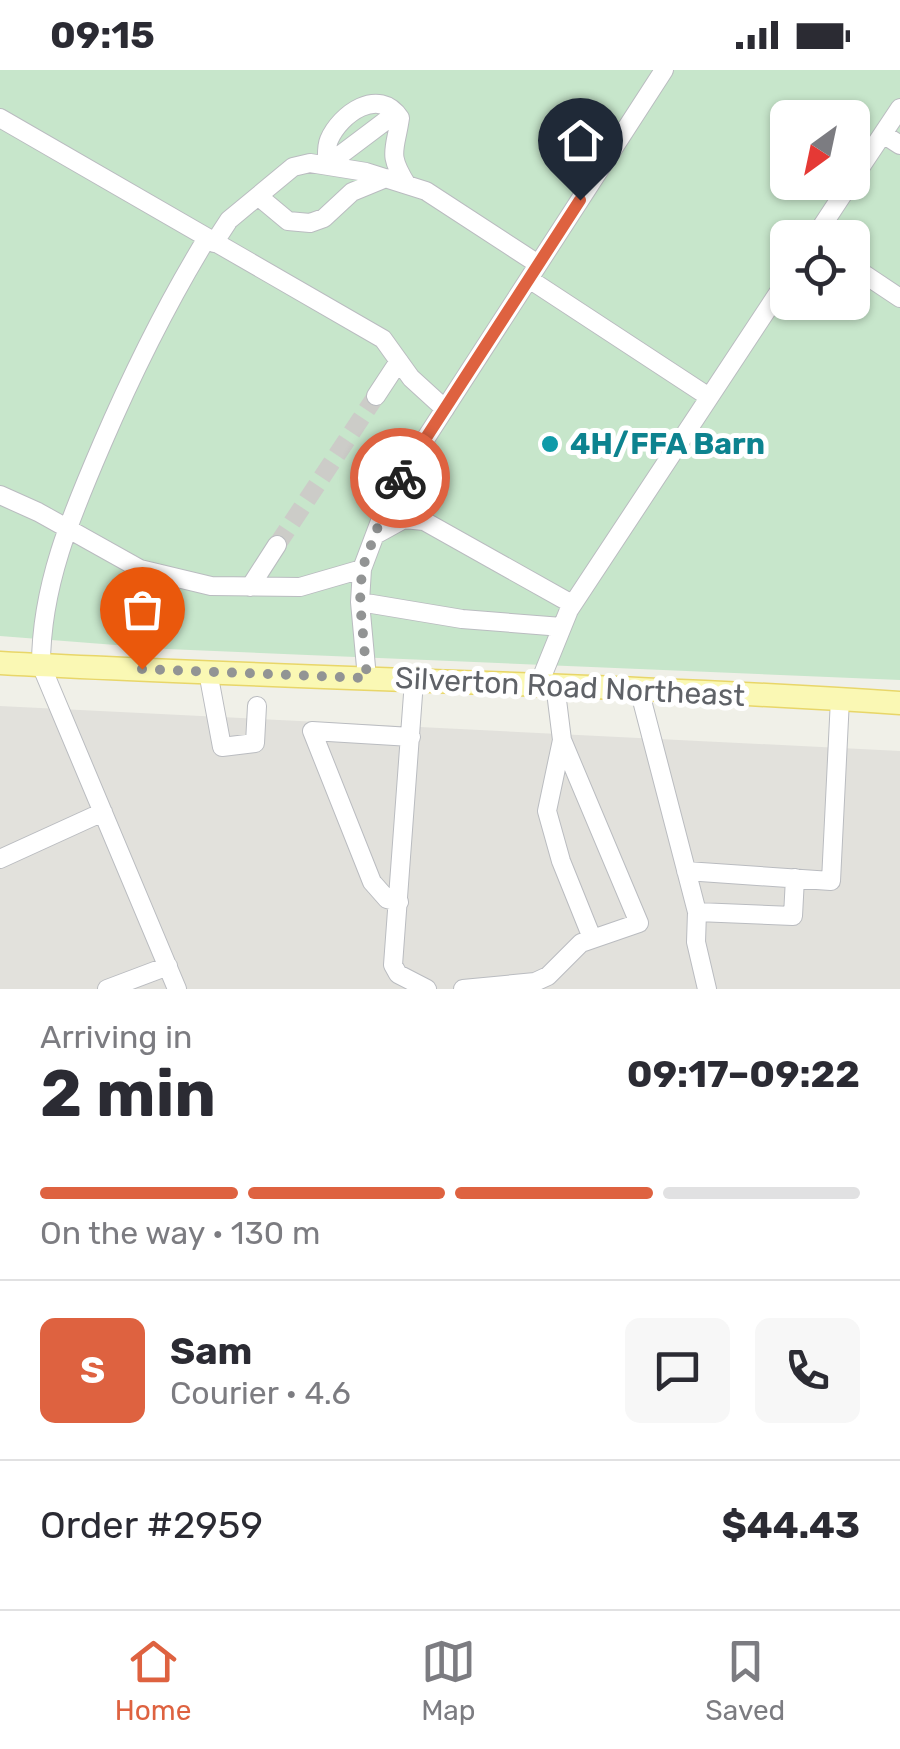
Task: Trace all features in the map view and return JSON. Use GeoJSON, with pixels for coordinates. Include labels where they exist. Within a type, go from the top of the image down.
{"type":"FeatureCollection","features":[{"type":"Feature","properties":{"kind":"main road","name":"Silverton Road Northeast"},"geometry":{"type":"LineString","coordinates":[[0,663],[900,702]]}},
{"type":"Feature","properties":{"kind":"street"},"geometry":{"type":"LineString","coordinates":[[367,678],[360,602],[362,569],[391,492],[664,70]]}},
{"type":"Feature","properties":{"kind":"street"},"geometry":{"type":"LineString","coordinates":[[326,165],[332,134],[364,106],[375,101],[385,103],[400,118],[391,148],[394,163],[407,185]]}},
{"type":"Feature","properties":{"kind":"street"},"geometry":{"type":"LineString","coordinates":[[870,154],[900,108]]}},
{"type":"Feature","properties":{"kind":"street"},"geometry":{"type":"LineString","coordinates":[[0,118],[383,339],[411,378],[445,409]]}},
{"type":"Feature","properties":{"kind":"street"},"geometry":{"type":"LineString","coordinates":[[883,134],[900,145]]}},
{"type":"Feature","properties":{"kind":"street"},"geometry":{"type":"LineString","coordinates":[[177,989],[41,665],[41,626],[66,528],[139,359],[165,306],[210,240],[293,167],[310,163],[426,190],[709,397]]}},
{"type":"Feature","properties":{"kind":"street"},"geometry":{"type":"LineString","coordinates":[[258,196],[288,221],[310,223],[324,218],[352,192],[386,178]]}},
{"type":"Feature","properties":{"kind":"street"},"geometry":{"type":"LineString","coordinates":[[870,278],[900,298]]}},
{"type":"Feature","properties":{"kind":"street"},"geometry":{"type":"LineString","coordinates":[[463,989],[534,982],[548,976],[582,943],[639,923],[562,740],[547,684],[562,627],[577,598],[770,305]]}},
{"type":"Feature","properties":{"kind":"street"},"geometry":{"type":"LineString","coordinates":[[376,396],[399,360]]}},
{"type":"Feature","properties":{"kind":"street"},"geometry":{"type":"LineString","coordinates":[[0,495],[140,569],[211,586],[300,587],[362,569]]}},
{"type":"Feature","properties":{"kind":"street"},"geometry":{"type":"LineString","coordinates":[[375,535],[404,519],[424,521],[577,598]]}},
{"type":"Feature","properties":{"kind":"street"},"geometry":{"type":"LineString","coordinates":[[250,586],[277,545]]}},
{"type":"Feature","properties":{"kind":"street"},"geometry":{"type":"LineString","coordinates":[[360,602],[462,619],[562,627]]}},
{"type":"Feature","properties":{"kind":"street"},"geometry":{"type":"LineString","coordinates":[[208,672],[222,747],[255,742],[258,706]]}},
{"type":"Feature","properties":{"kind":"street"},"geometry":{"type":"LineString","coordinates":[[414,681],[393,964],[398,974],[427,989]]}},
{"type":"Feature","properties":{"kind":"street"},"geometry":{"type":"LineString","coordinates":[[639,689],[697,912],[696,942],[706,989]]}},
{"type":"Feature","properties":{"kind":"street"},"geometry":{"type":"LineString","coordinates":[[686,870],[831,881],[840,700]]}},
{"type":"Feature","properties":{"kind":"street"},"geometry":{"type":"LineString","coordinates":[[399,902],[387,900],[372,882],[312,731],[411,736]]}},
{"type":"Feature","properties":{"kind":"street"},"geometry":{"type":"LineString","coordinates":[[562,740],[547,811],[561,862],[592,938]]}},
{"type":"Feature","properties":{"kind":"street"},"geometry":{"type":"LineString","coordinates":[[32,831],[100,806]]}},
{"type":"Feature","properties":{"kind":"street"},"geometry":{"type":"LineString","coordinates":[[0,859],[100,806]]}},
{"type":"Feature","properties":{"kind":"street"},"geometry":{"type":"LineString","coordinates":[[697,912],[792,916],[795,878]]}},
{"type":"Feature","properties":{"kind":"street"},"geometry":{"type":"LineString","coordinates":[[106,989],[168,966]]}},
{"type":"Feature","properties":{"kind":"shaded area"},"geometry":{"type":"Polygon","coordinates":[[[0,706],[900,751],[900,989],[0,989],[0,706]]]}},
{"type":"Feature","properties":{"kind":"green space"},"geometry":{"type":"Polygon","coordinates":[[[0,70],[900,70],[900,680],[167,649],[0,636],[0,70]]]}},
{"type":"Feature","properties":{"kind":"tunnel"},"geometry":{"type":"LineString","coordinates":[[277,545],[376,396]]}},
{"type":"Feature","properties":{"kind":"way so far"},"geometry":{"type":"LineString","coordinates":[[142,669],[367,678],[360,602],[362,569],[400,478]]}},
{"type":"Feature","properties":{"kind":"place","name":"4H/FFA Barn"},"geometry":{"type":"Point","coordinates":[550,444]}},
{"type":"Feature","properties":{"kind":"route"},"geometry":{"type":"LineString","coordinates":[[400,478],[580,200]]}}]}
